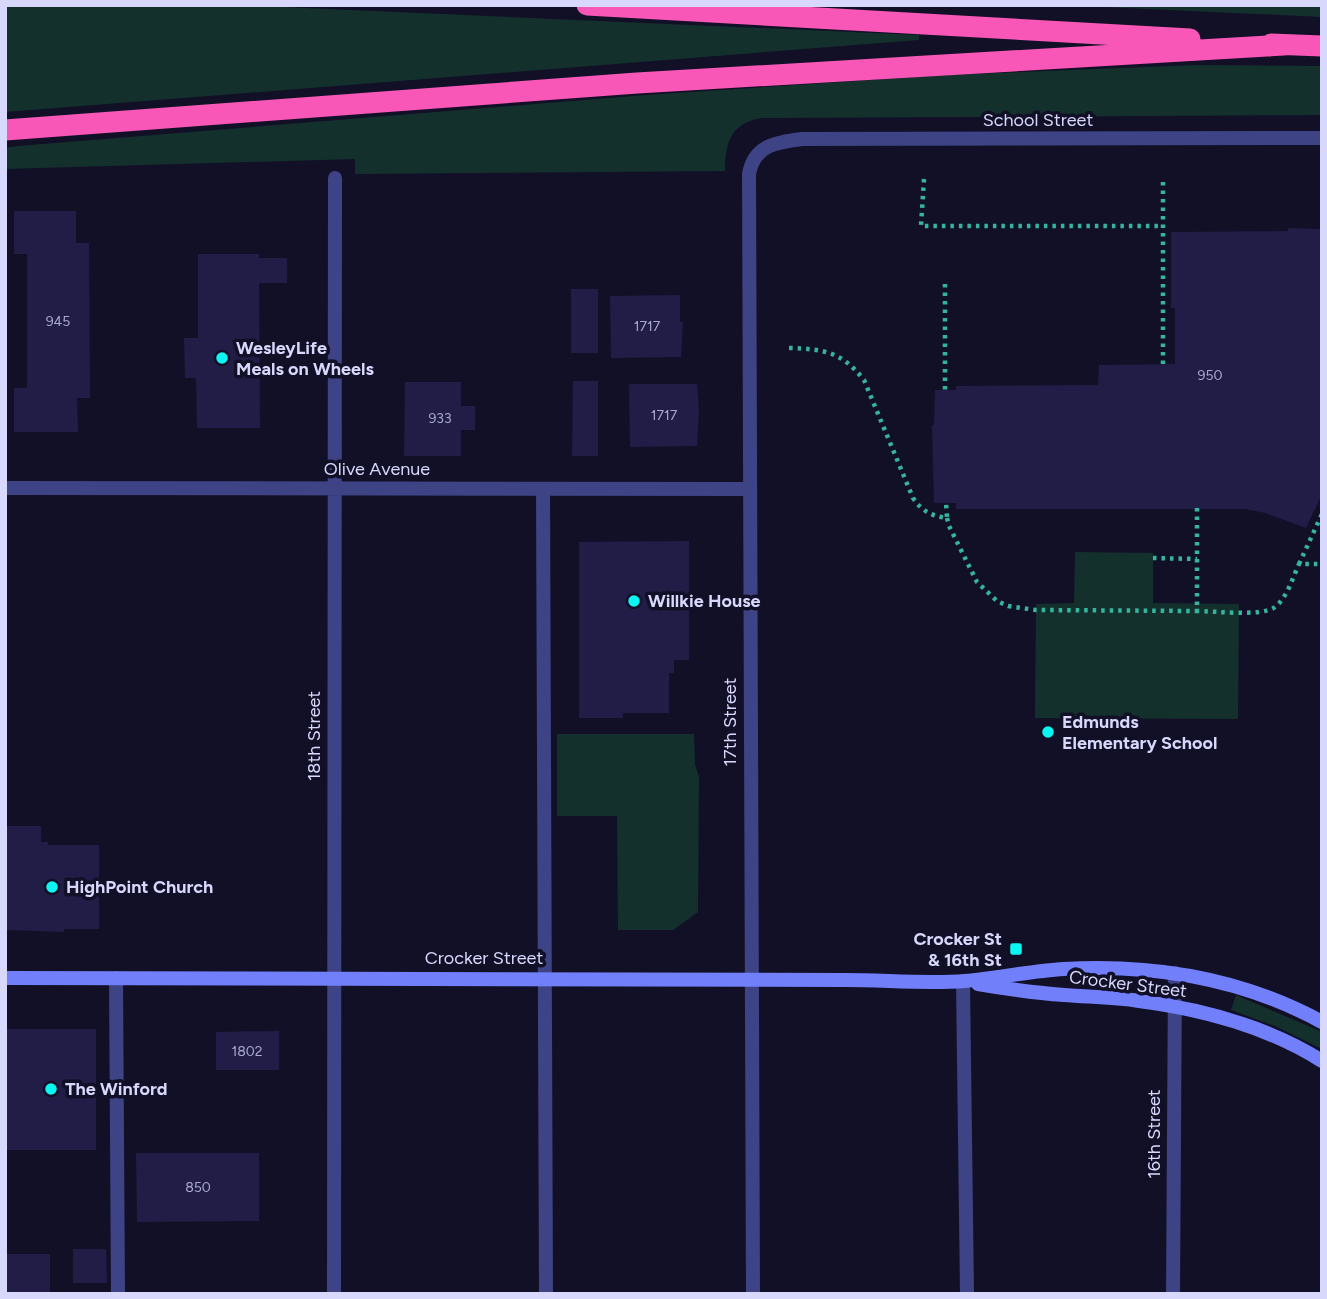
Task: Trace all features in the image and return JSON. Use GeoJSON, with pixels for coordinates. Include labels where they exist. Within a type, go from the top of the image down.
{"type":"FeatureCollection","features":[{"type":"Feature","properties":{"kind":"highway"},"geometry":{"type":"LineString","coordinates":[[587,5],[1322,46]]}},
{"type":"Feature","properties":{"kind":"highway"},"geometry":{"type":"LineString","coordinates":[[5,130],[623,84],[1284,45]]}},
{"type":"Feature","properties":{"kind":"street","name":"School Street"},"geometry":{"type":"LineString","coordinates":[[758,153],[769,145],[802,139],[1322,138]]}},
{"type":"Feature","properties":{"kind":"street","name":"17th Street"},"geometry":{"type":"LineString","coordinates":[[753,1294],[748,174],[751,162],[758,153]]}},
{"type":"Feature","properties":{"kind":"street","name":"18th Street"},"geometry":{"type":"LineString","coordinates":[[334,1294],[335,178]]}},
{"type":"Feature","properties":{"kind":"street","name":"Olive Avenue"},"geometry":{"type":"LineString","coordinates":[[5,488],[748,489]]}},
{"type":"Feature","properties":{"kind":"street"},"geometry":{"type":"LineString","coordinates":[[543,489],[546,1294]]}},
{"type":"Feature","properties":{"kind":"street","name":"Crocker Street"},"geometry":{"type":"LineString","coordinates":[[5,978],[963,981],[1063,969],[1109,968],[1175,974],[1240,987],[1274,999],[1322,1022]]}},
{"type":"Feature","properties":{"kind":"street","name":"16th Street"},"geometry":{"type":"LineString","coordinates":[[1173,1294],[1175,974]]}},
{"type":"Feature","properties":{"kind":"street"},"geometry":{"type":"LineString","coordinates":[[116,978],[118,1294]]}},
{"type":"Feature","properties":{"kind":"street"},"geometry":{"type":"LineString","coordinates":[[963,981],[967,1294]]}},
{"type":"Feature","properties":{"kind":"street","name":"Crocker Street"},"geometry":{"type":"LineString","coordinates":[[963,981],[1018,991],[1137,1000],[1174,1006],[1269,1034],[1322,1061]]}},
{"type":"Feature","properties":{"kind":"path"},"geometry":{"type":"LineString","coordinates":[[1163,178],[1163,364]]}},
{"type":"Feature","properties":{"kind":"path"},"geometry":{"type":"LineString","coordinates":[[924,179],[920,226],[1163,226]]}},
{"type":"Feature","properties":{"kind":"path"},"geometry":{"type":"LineString","coordinates":[[945,284],[945,390]]}},
{"type":"Feature","properties":{"kind":"path"},"geometry":{"type":"LineString","coordinates":[[789,348],[822,350],[845,359],[856,369],[864,380],[913,498],[928,514],[947,518]]}},
{"type":"Feature","properties":{"kind":"path"},"geometry":{"type":"LineString","coordinates":[[946,503],[947,518],[955,540],[977,582],[997,601],[1009,606],[1036,610],[1255,614],[1268,610],[1281,600],[1322,514]]}},
{"type":"Feature","properties":{"kind":"path"},"geometry":{"type":"LineString","coordinates":[[1197,508],[1197,611]]}},
{"type":"Feature","properties":{"kind":"path"},"geometry":{"type":"LineString","coordinates":[[1153,558],[1197,559]]}},
{"type":"Feature","properties":{"kind":"path"},"geometry":{"type":"LineString","coordinates":[[1299,564],[1322,564]]}},
{"type":"Feature","properties":{"kind":"green space"},"geometry":{"type":"Polygon","coordinates":[[[5,5],[236,5],[919,35],[919,40],[5,112],[5,5]]]}},
{"type":"Feature","properties":{"kind":"green space"},"geometry":{"type":"Polygon","coordinates":[[[1061,5],[1322,5],[1322,17],[1061,5]]]}},
{"type":"Feature","properties":{"kind":"green space"},"geometry":{"type":"Polygon","coordinates":[[[1196,65],[1322,66],[1322,115],[762,118],[743,124],[732,136],[726,151],[725,171],[355,174],[355,159],[5,169],[5,148],[18,146],[646,95],[947,75],[1196,65]]]}},
{"type":"Feature","properties":{"kind":"green space"},"geometry":{"type":"Polygon","coordinates":[[[1075,552],[1153,553],[1153,603],[1239,604],[1238,719],[1035,718],[1036,604],[1074,603],[1075,552]]]}},
{"type":"Feature","properties":{"kind":"green space"},"geometry":{"type":"Polygon","coordinates":[[[557,734],[694,734],[695,765],[699,777],[698,912],[673,930],[618,930],[617,816],[557,816],[557,734]]]}},
{"type":"Feature","properties":{"kind":"green space"},"geometry":{"type":"Polygon","coordinates":[[[1236,995],[1322,1032],[1322,1049],[1275,1026],[1231,1010],[1236,995]]]}},
{"type":"Feature","properties":{"kind":"building"},"geometry":{"type":"Polygon","coordinates":[[[14,211],[76,211],[76,243],[89,243],[90,398],[77,398],[78,432],[14,432],[14,388],[27,388],[27,254],[14,254],[14,211]]]}},
{"type":"Feature","properties":{"kind":"building"},"geometry":{"type":"Polygon","coordinates":[[[1288,228],[1322,229],[1322,494],[1306,528],[1265,513],[1245,509],[956,509],[956,503],[934,503],[932,425],[935,390],[956,390],[956,386],[1098,385],[1099,365],[1175,364],[1175,308],[1171,308],[1171,232],[1288,231],[1288,228]]]}},
{"type":"Feature","properties":{"kind":"building","name":"WesleyLife Meals on Wheels"},"geometry":{"type":"Polygon","coordinates":[[[198,254],[259,254],[259,258],[287,258],[287,283],[259,283],[260,428],[197,428],[196,378],[185,378],[184,338],[198,338],[198,254]]]}},
{"type":"Feature","properties":{"kind":"building"},"geometry":{"type":"Polygon","coordinates":[[[571,289],[598,289],[598,353],[571,353],[571,289]]]}},
{"type":"Feature","properties":{"kind":"building"},"geometry":{"type":"Polygon","coordinates":[[[680,295],[680,322],[683,322],[681,357],[611,358],[610,296],[680,295]]]}},
{"type":"Feature","properties":{"kind":"building"},"geometry":{"type":"Polygon","coordinates":[[[573,381],[598,381],[598,456],[572,456],[573,381]]]}},
{"type":"Feature","properties":{"kind":"building"},"geometry":{"type":"Polygon","coordinates":[[[405,382],[461,382],[461,406],[475,406],[475,430],[461,430],[461,456],[404,456],[405,382]]]}},
{"type":"Feature","properties":{"kind":"building"},"geometry":{"type":"Polygon","coordinates":[[[629,384],[697,384],[697,446],[630,447],[629,384]]]}},
{"type":"Feature","properties":{"kind":"building","name":"Willkie House"},"geometry":{"type":"Polygon","coordinates":[[[689,541],[689,660],[674,660],[674,673],[669,673],[669,713],[623,713],[623,718],[579,718],[579,542],[689,541]]]}},
{"type":"Feature","properties":{"kind":"building","name":"HighPoint Church"},"geometry":{"type":"Polygon","coordinates":[[[5,826],[41,826],[41,842],[48,842],[48,845],[99,845],[99,929],[64,929],[64,932],[5,930],[5,826]]]}},
{"type":"Feature","properties":{"kind":"building","name":"The Winford"},"geometry":{"type":"Polygon","coordinates":[[[5,1029],[96,1029],[96,1150],[5,1150],[5,1029]]]}},
{"type":"Feature","properties":{"kind":"building"},"geometry":{"type":"Polygon","coordinates":[[[279,1031],[279,1070],[216,1070],[216,1032],[279,1031]]]}},
{"type":"Feature","properties":{"kind":"building"},"geometry":{"type":"Polygon","coordinates":[[[136,1153],[259,1153],[259,1221],[137,1222],[136,1153]]]}},
{"type":"Feature","properties":{"kind":"building"},"geometry":{"type":"Polygon","coordinates":[[[73,1249],[106,1249],[107,1283],[73,1283],[73,1249]]]}},
{"type":"Feature","properties":{"kind":"building"},"geometry":{"type":"Polygon","coordinates":[[[5,1254],[50,1254],[50,1294],[5,1294],[5,1254]]]}},
{"type":"Feature","properties":{"kind":"place","name":"WesleyLife Meals on Wheels"},"geometry":{"type":"Point","coordinates":[222,358]}},
{"type":"Feature","properties":{"kind":"place","name":"Willkie House"},"geometry":{"type":"Point","coordinates":[634,601]}},
{"type":"Feature","properties":{"kind":"place","name":"Edmunds Elementary School"},"geometry":{"type":"Point","coordinates":[1048,732]}},
{"type":"Feature","properties":{"kind":"place","name":"HighPoint Church"},"geometry":{"type":"Point","coordinates":[52,887]}},
{"type":"Feature","properties":{"kind":"place","name":"Crocker St & 16th St"},"geometry":{"type":"Point","coordinates":[1016,949]}},
{"type":"Feature","properties":{"kind":"place","name":"The Winford"},"geometry":{"type":"Point","coordinates":[51,1089]}}]}
